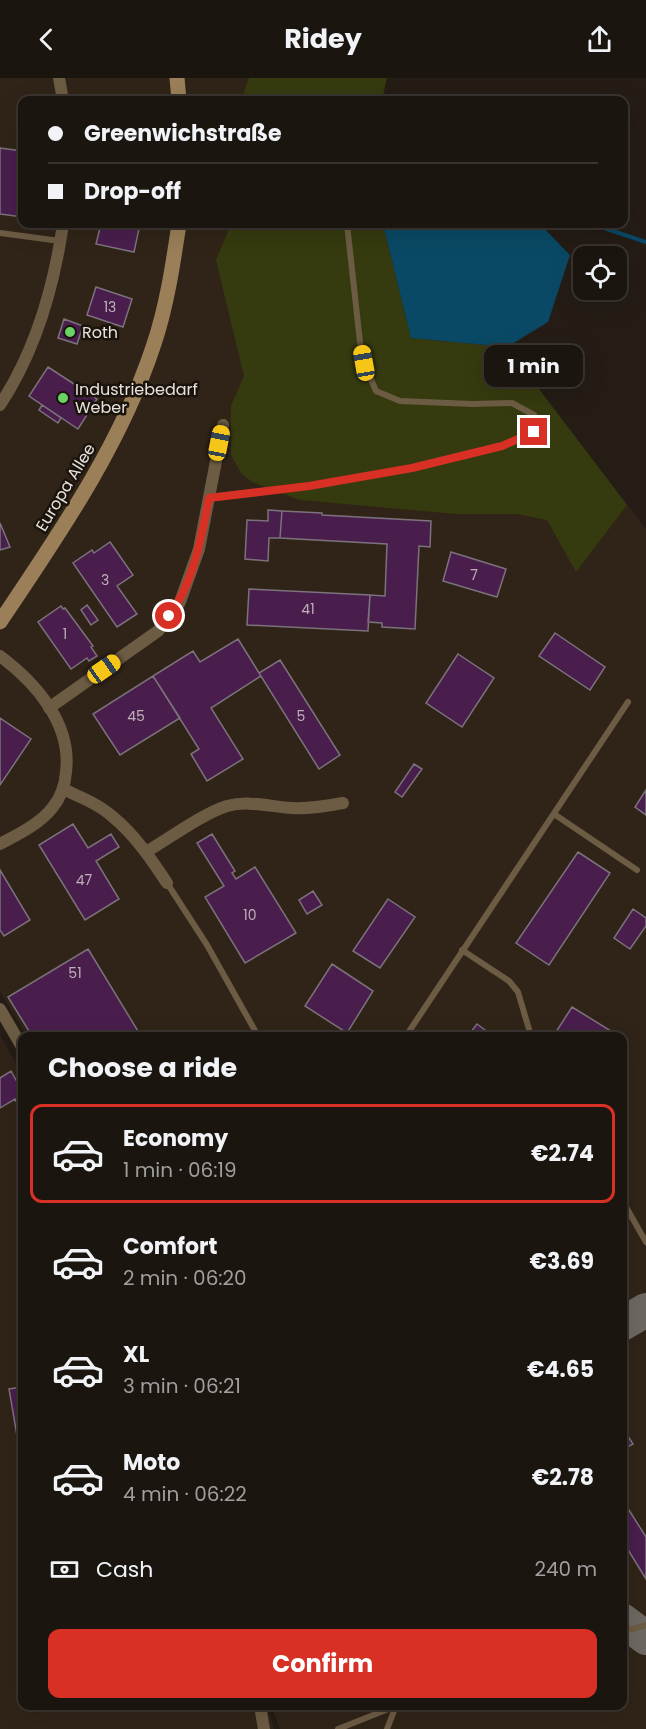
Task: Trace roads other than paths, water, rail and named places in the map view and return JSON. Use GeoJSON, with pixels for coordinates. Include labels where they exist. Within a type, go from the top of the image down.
{"type":"FeatureCollection","features":[{"type":"Feature","properties":{"kind":"main road"},"geometry":{"type":"LineString","coordinates":[[177,78],[179,96]]}},
{"type":"Feature","properties":{"kind":"main road","name":"Europa Allee"},"geometry":{"type":"LineString","coordinates":[[0,622],[98,470],[133,400],[162,318],[171,282],[178,228]]}},
{"type":"Feature","properties":{"kind":"street"},"geometry":{"type":"LineString","coordinates":[[59,78],[62,96]]}},
{"type":"Feature","properties":{"kind":"street"},"geometry":{"type":"LineString","coordinates":[[0,405],[29,349],[49,294],[62,228]]}},
{"type":"Feature","properties":{"kind":"street"},"geometry":{"type":"LineString","coordinates":[[49,708],[158,631],[180,602],[199,549],[223,425]]}},
{"type":"Feature","properties":{"kind":"street"},"geometry":{"type":"LineString","coordinates":[[0,656],[27,680],[60,726],[64,738],[67,768],[63,789],[54,807],[31,827],[0,844]]}},
{"type":"Feature","properties":{"kind":"street"},"geometry":{"type":"LineString","coordinates":[[63,789],[112,815],[146,852],[167,883]]}},
{"type":"Feature","properties":{"kind":"street"},"geometry":{"type":"LineString","coordinates":[[146,852],[196,821],[228,806],[248,803],[293,808],[343,803]]}},
{"type":"Feature","properties":{"kind":"street"},"geometry":{"type":"LineString","coordinates":[[0,1009],[18,1040]]}},
{"type":"Feature","properties":{"kind":"street"},"geometry":{"type":"LineString","coordinates":[[261,1710],[264,1729]]}},
{"type":"Feature","properties":{"kind":"lane"},"geometry":{"type":"LineString","coordinates":[[209,498],[309,486],[412,468],[502,446],[534,432],[534,415],[512,403],[400,401],[376,391],[364,363],[362,352],[347,228]]}},
{"type":"Feature","properties":{"kind":"lane"},"geometry":{"type":"LineString","coordinates":[[0,232],[60,241]]}},
{"type":"Feature","properties":{"kind":"lane"},"geometry":{"type":"LineString","coordinates":[[409,1032],[627,702]]}},
{"type":"Feature","properties":{"kind":"lane"},"geometry":{"type":"LineString","coordinates":[[554,814],[637,870]]}},
{"type":"Feature","properties":{"kind":"lane"},"geometry":{"type":"LineString","coordinates":[[167,883],[207,945],[256,1032]]}},
{"type":"Feature","properties":{"kind":"lane"},"geometry":{"type":"LineString","coordinates":[[462,950],[509,981],[518,992],[530,1032]]}},
{"type":"Feature","properties":{"kind":"lane"},"geometry":{"type":"LineString","coordinates":[[627,1209],[646,1242]]}},
{"type":"Feature","properties":{"kind":"lane"},"geometry":{"type":"LineString","coordinates":[[627,1629],[646,1625]]}},
{"type":"Feature","properties":{"kind":"lane"},"geometry":{"type":"LineString","coordinates":[[338,1729],[386,1710]]}},
{"type":"Feature","properties":{"kind":"lane"},"geometry":{"type":"LineString","coordinates":[[387,1729],[394,1710]]}},
{"type":"Feature","properties":{"kind":"water"},"geometry":{"type":"Polygon","coordinates":[[[384,228],[544,228],[570,255],[548,322],[507,347],[411,338],[384,228]]]}},
{"type":"Feature","properties":{"kind":"waterway"},"geometry":{"type":"LineString","coordinates":[[604,228],[646,242]]}},
{"type":"Feature","properties":{"kind":"place","name":"Roth"},"geometry":{"type":"Point","coordinates":[70,332]}},
{"type":"Feature","properties":{"kind":"place","name":"Industriebedarf Weber"},"geometry":{"type":"Point","coordinates":[63,398]}}]}
